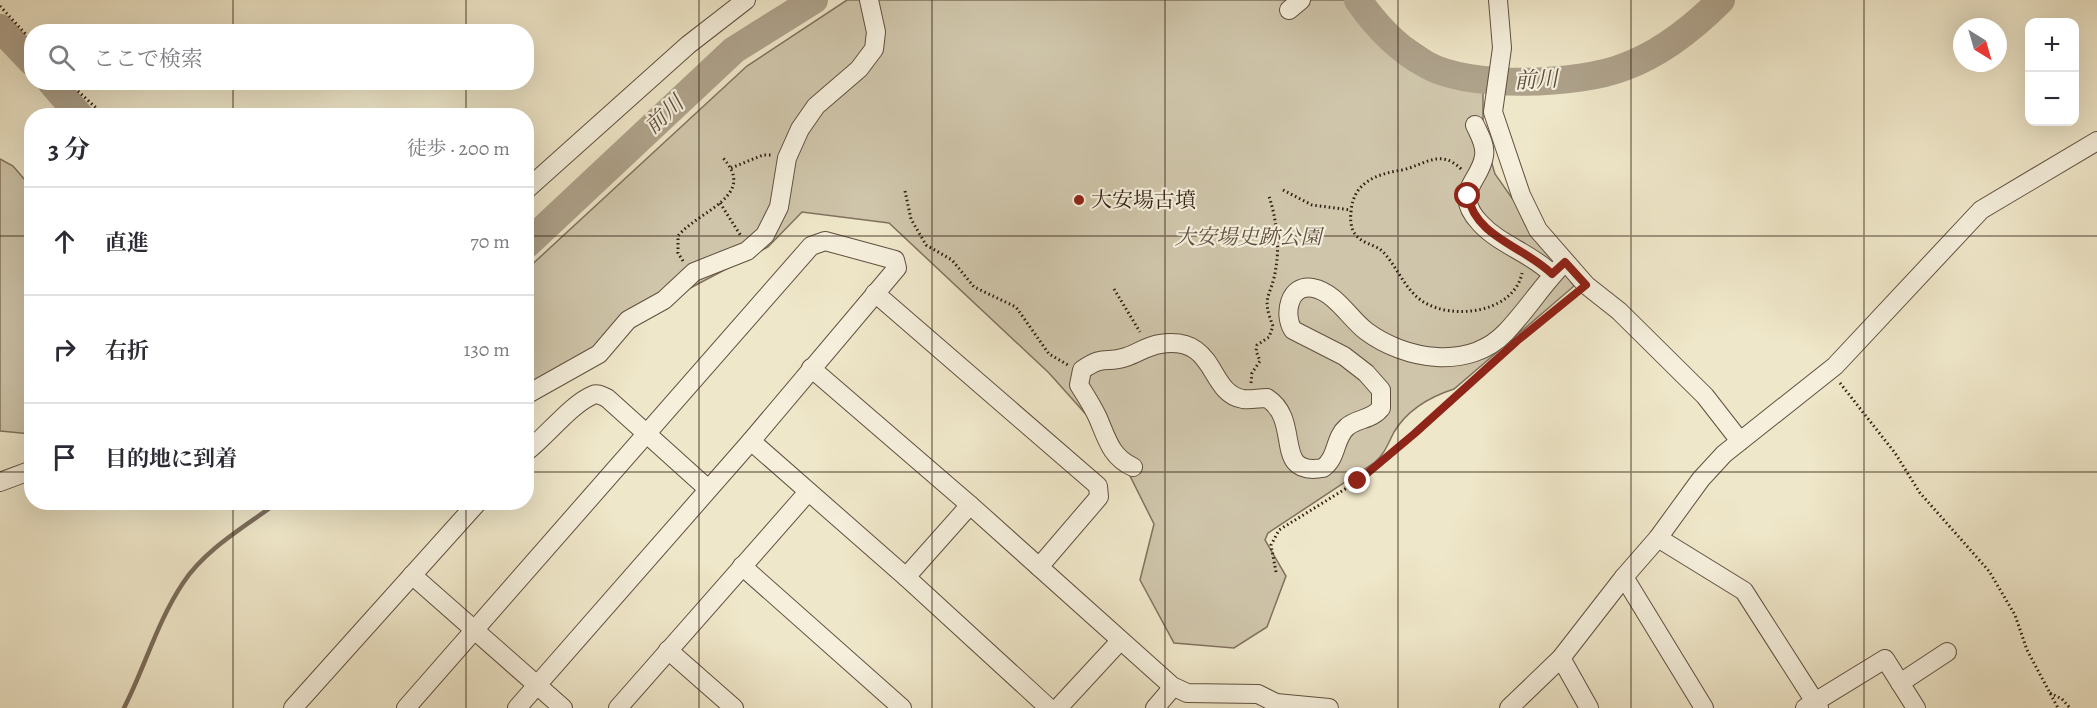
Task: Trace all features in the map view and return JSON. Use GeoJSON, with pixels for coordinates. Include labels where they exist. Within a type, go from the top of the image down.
{"type":"FeatureCollection","features":[{"type":"Feature","properties":{"kind":"street"},"geometry":{"type":"LineString","coordinates":[[534,183],[688,45],[746,0]]}},
{"type":"Feature","properties":{"kind":"street"},"geometry":{"type":"LineString","coordinates":[[534,391],[599,354],[628,320],[664,300],[694,272],[750,249],[765,235],[775,217],[791,147],[809,115],[866,63],[874,49],[876,32],[869,0]]}},
{"type":"Feature","properties":{"kind":"street"},"geometry":{"type":"LineString","coordinates":[[1498,0],[1502,48],[1493,112],[1521,195],[1559,268]]}},
{"type":"Feature","properties":{"kind":"street"},"geometry":{"type":"LineString","coordinates":[[1475,125],[1485,152],[1484,159],[1472,180],[1468,196],[1474,215],[1481,225],[1520,250],[1559,268],[1586,285],[1619,311],[1700,391],[1740,441]]}},
{"type":"Feature","properties":{"kind":"street"},"geometry":{"type":"LineString","coordinates":[[1509,708],[1561,658],[1624,577],[1658,538],[1701,479],[1740,441],[1830,370],[1981,210],[2097,141]]}},
{"type":"Feature","properties":{"kind":"street"},"geometry":{"type":"LineString","coordinates":[[406,708],[798,260],[817,243],[825,241],[895,260],[897,268],[751,441],[518,708]]}},
{"type":"Feature","properties":{"kind":"street"},"geometry":{"type":"LineString","coordinates":[[1133,467],[1112,452],[1079,385],[1082,370],[1098,360],[1126,357],[1148,347],[1175,344],[1196,349],[1227,391],[1243,399],[1267,398],[1283,415],[1295,464],[1303,469],[1323,468],[1336,453],[1341,436],[1348,426],[1367,419],[1381,408],[1381,390],[1366,373],[1344,356],[1293,330],[1287,314],[1292,297],[1297,292],[1306,288],[1321,291],[1366,331],[1394,348],[1444,358],[1477,351],[1498,339],[1559,268]]}},
{"type":"Feature","properties":{"kind":"street"},"geometry":{"type":"LineString","coordinates":[[875,293],[1098,486],[1099,497],[1039,567]]}},
{"type":"Feature","properties":{"kind":"street"},"geometry":{"type":"LineString","coordinates":[[812,368],[970,505],[1173,687],[1187,693],[1258,694],[1269,705],[1329,708]]}},
{"type":"Feature","properties":{"kind":"street"},"geometry":{"type":"LineString","coordinates":[[534,445],[569,412],[598,394],[607,398],[708,489]]}},
{"type":"Feature","properties":{"kind":"street"},"geometry":{"type":"LineString","coordinates":[[751,441],[906,577],[1049,708]]}},
{"type":"Feature","properties":{"kind":"street"},"geometry":{"type":"LineString","coordinates":[[0,482],[24,473]]}},
{"type":"Feature","properties":{"kind":"street"},"geometry":{"type":"LineString","coordinates":[[618,708],[808,492]]}},
{"type":"Feature","properties":{"kind":"street"},"geometry":{"type":"LineString","coordinates":[[906,577],[970,505]]}},
{"type":"Feature","properties":{"kind":"street"},"geometry":{"type":"LineString","coordinates":[[293,708],[471,510]]}},
{"type":"Feature","properties":{"kind":"street"},"geometry":{"type":"LineString","coordinates":[[1658,538],[1744,591],[1812,706],[1885,659],[1916,708]]}},
{"type":"Feature","properties":{"kind":"street"},"geometry":{"type":"LineString","coordinates":[[742,566],[902,708]]}},
{"type":"Feature","properties":{"kind":"street"},"geometry":{"type":"LineString","coordinates":[[412,575],[563,708]]}},
{"type":"Feature","properties":{"kind":"street"},"geometry":{"type":"LineString","coordinates":[[1624,577],[1704,708]]}},
{"type":"Feature","properties":{"kind":"street"},"geometry":{"type":"LineString","coordinates":[[1058,708],[1120,641]]}},
{"type":"Feature","properties":{"kind":"street"},"geometry":{"type":"LineString","coordinates":[[668,650],[734,708]]}},
{"type":"Feature","properties":{"kind":"street"},"geometry":{"type":"LineString","coordinates":[[1900,682],[1947,652]]}},
{"type":"Feature","properties":{"kind":"street"},"geometry":{"type":"LineString","coordinates":[[1561,658],[1589,708]]}},
{"type":"Feature","properties":{"kind":"street"},"geometry":{"type":"LineString","coordinates":[[1155,708],[1173,687]]}},
{"type":"Feature","properties":{"kind":"path"},"geometry":{"type":"LineString","coordinates":[[0,6],[24,33]]}},
{"type":"Feature","properties":{"kind":"path"},"geometry":{"type":"LineString","coordinates":[[77,90],[96,108]]}},
{"type":"Feature","properties":{"kind":"path"},"geometry":{"type":"LineString","coordinates":[[731,168],[769,154],[777,159],[780,176],[784,179]]}},
{"type":"Feature","properties":{"kind":"path"},"geometry":{"type":"LineString","coordinates":[[694,272],[680,257],[677,238],[691,222],[720,203],[734,187],[731,168],[722,157]]}},
{"type":"Feature","properties":{"kind":"path"},"geometry":{"type":"LineString","coordinates":[[1472,180],[1452,161],[1441,157],[1411,168],[1382,173],[1364,183],[1351,210],[1353,231],[1360,240],[1385,254],[1418,298],[1447,310],[1483,308],[1511,294],[1522,275],[1520,250]]}},
{"type":"Feature","properties":{"kind":"path"},"geometry":{"type":"LineString","coordinates":[[1282,190],[1312,205],[1351,210]]}},
{"type":"Feature","properties":{"kind":"path"},"geometry":{"type":"LineString","coordinates":[[905,191],[911,219],[927,244],[952,260],[974,286],[1009,302],[1021,311],[1049,354],[1064,364],[1082,370]]}},
{"type":"Feature","properties":{"kind":"path"},"geometry":{"type":"LineString","coordinates":[[1256,398],[1251,382],[1252,373],[1260,362],[1256,351],[1257,345],[1269,337],[1273,326],[1265,307],[1277,259],[1274,213],[1269,196]]}},
{"type":"Feature","properties":{"kind":"path"},"geometry":{"type":"LineString","coordinates":[[720,203],[750,249]]}},
{"type":"Feature","properties":{"kind":"path"},"geometry":{"type":"LineString","coordinates":[[1534,327],[1586,285]]}},
{"type":"Feature","properties":{"kind":"path"},"geometry":{"type":"LineString","coordinates":[[1114,288],[1148,347]]}},
{"type":"Feature","properties":{"kind":"path"},"geometry":{"type":"LineString","coordinates":[[1276,572],[1271,545],[1279,530],[1365,476],[1491,364]]}},
{"type":"Feature","properties":{"kind":"path"},"geometry":{"type":"LineString","coordinates":[[1830,370],[1895,453],[1920,493],[1989,571],[2015,615],[2027,650],[2058,708]]}},
{"type":"Feature","properties":{"kind":"path"},"geometry":{"type":"LineString","coordinates":[[2050,693],[2062,699],[2070,708]]}},
{"type":"Feature","properties":{"kind":"green space","name":"大安場史跡公園"},"geometry":{"type":"Polygon","coordinates":[[[847,0],[1354,0],[1483,88],[1483,134],[1495,174],[1574,286],[1454,389],[1428,400],[1413,410],[1394,432],[1383,453],[1374,463],[1268,533],[1265,540],[1286,576],[1267,627],[1234,648],[1174,643],[1140,580],[1154,524],[1116,448],[1049,373],[889,223],[802,212],[768,247],[677,295],[605,349],[534,392],[534,263],[747,66],[847,0]]]}},
{"type":"Feature","properties":{"kind":"green space"},"geometry":{"type":"Polygon","coordinates":[[[0,159],[13,166],[24,179],[24,433],[0,431],[0,159]]]}},
{"type":"Feature","properties":{"kind":"waterway","name":"前川"},"geometry":{"type":"LineString","coordinates":[[534,238],[734,50],[814,0]]}},
{"type":"Feature","properties":{"kind":"waterway","name":"前川"},"geometry":{"type":"LineString","coordinates":[[1358,0],[1389,37],[1427,65],[1446,73],[1470,78],[1525,82],[1580,78],[1624,67],[1651,55],[1676,39],[1721,0]]}},
{"type":"Feature","properties":{"kind":"waterway"},"geometry":{"type":"LineString","coordinates":[[0,28],[24,54]]}},
{"type":"Feature","properties":{"kind":"waterway"},"geometry":{"type":"LineString","coordinates":[[58,90],[73,108]]}},
{"type":"Feature","properties":{"kind":"waterway"},"geometry":{"type":"LineString","coordinates":[[124,708],[158,629],[183,583],[214,549],[267,510]]}},
{"type":"Feature","properties":{"kind":"place","name":"大安場古墳"},"geometry":{"type":"Point","coordinates":[1079,200]}},
{"type":"Feature","properties":{"kind":"route"},"geometry":{"type":"LineString","coordinates":[[1358,481],[1387,458],[1517,341],[1586,285],[1565,262],[1552,274],[1527,253],[1481,225],[1469,206],[1468,196]]}}]}
